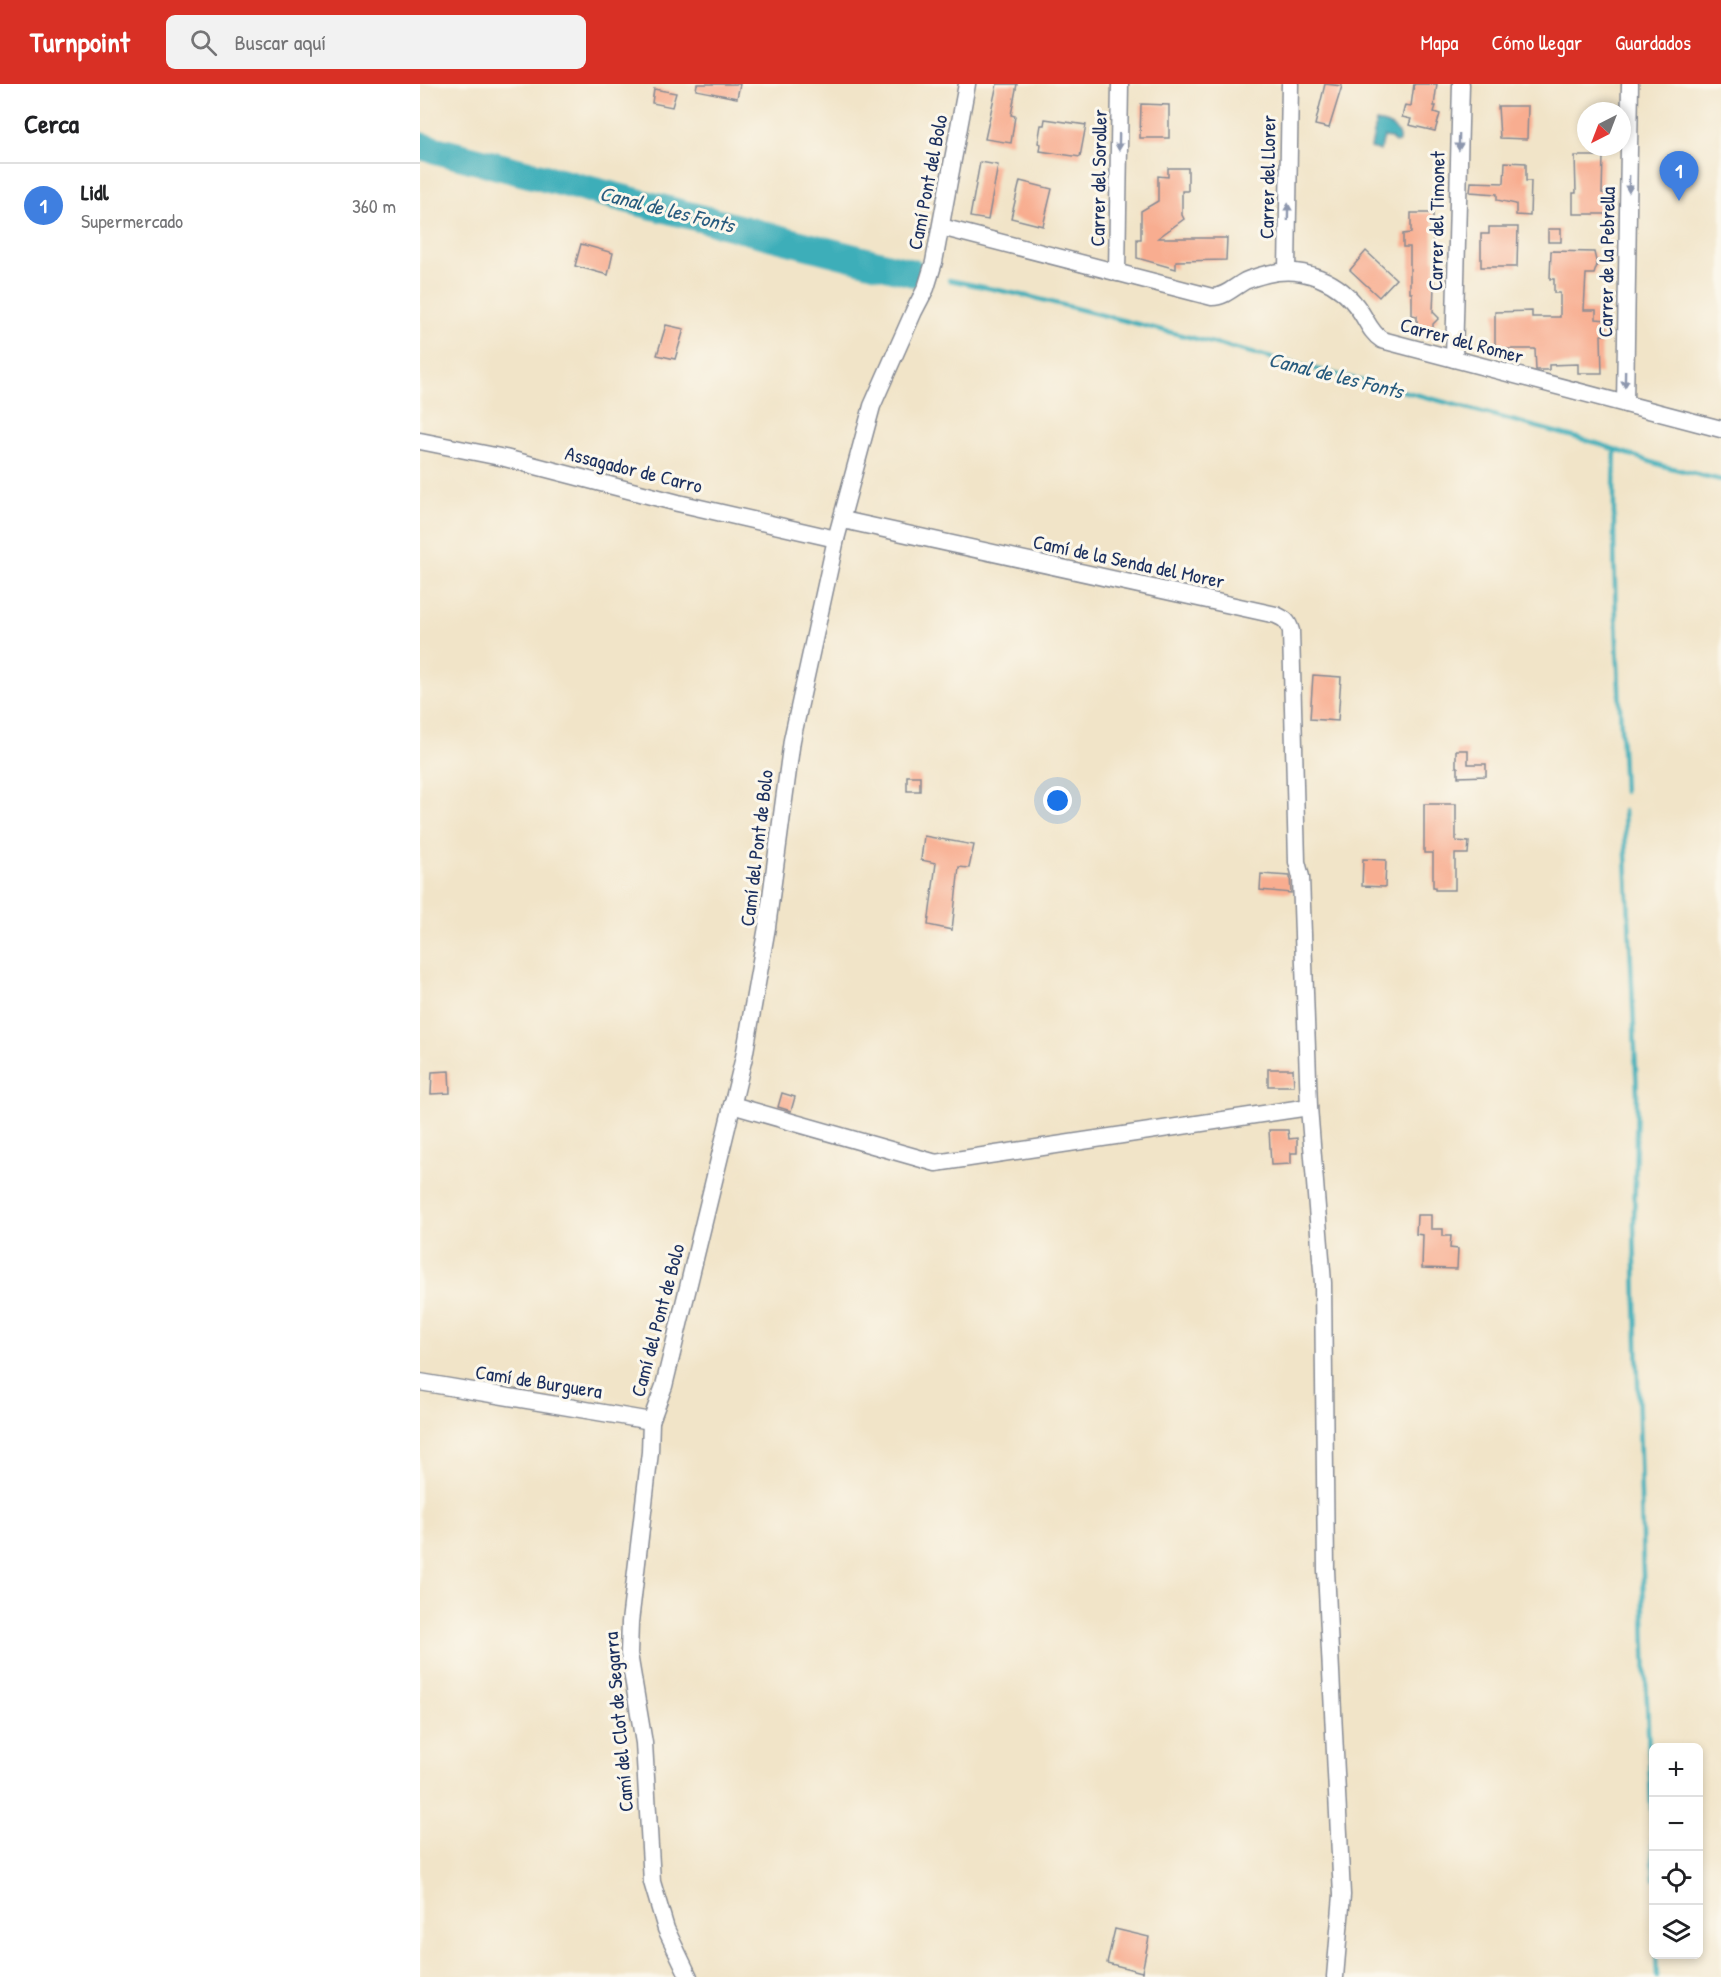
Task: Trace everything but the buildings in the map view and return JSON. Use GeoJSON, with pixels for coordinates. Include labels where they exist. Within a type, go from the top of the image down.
{"type":"FeatureCollection","features":[{"type":"Feature","properties":{"kind":"street","name":"Camí Pont del Bolo"},"geometry":{"type":"LineString","coordinates":[[926,288],[934,262],[967,84]]}},
{"type":"Feature","properties":{"kind":"street","name":"Carrer del Soroller"},"geometry":{"type":"LineString","coordinates":[[1118,273],[1120,84]]}},
{"type":"Feature","properties":{"kind":"street","name":"Carrer del Llorer"},"geometry":{"type":"LineString","coordinates":[[1287,270],[1290,84]]}},
{"type":"Feature","properties":{"kind":"street","name":"Carrer del Timonet"},"geometry":{"type":"LineString","coordinates":[[1454,359],[1461,84]]}},
{"type":"Feature","properties":{"kind":"street","name":"Carrer de la Pebrella"},"geometry":{"type":"LineString","coordinates":[[1625,404],[1630,84]]}},
{"type":"Feature","properties":{"kind":"street","name":"Carrer del Romer"},"geometry":{"type":"LineString","coordinates":[[941,227],[1219,297],[1247,280],[1268,273],[1287,270],[1314,276],[1336,287],[1354,302],[1372,332],[1382,340],[1721,429]]}},
{"type":"Feature","properties":{"kind":"street","name":"Camí del Pont de Bolo"},"geometry":{"type":"LineString","coordinates":[[651,1421],[664,1386],[744,1057],[768,927],[792,740],[836,539],[872,406],[926,288]]}},
{"type":"Feature","properties":{"kind":"street","name":"Assagador de Carro"},"geometry":{"type":"LineString","coordinates":[[420,441],[505,458],[678,503],[836,539]]}},
{"type":"Feature","properties":{"kind":"street","name":"Camí de la Senda del Morer"},"geometry":{"type":"LineString","coordinates":[[843,520],[1285,618],[1289,623],[1297,862],[1301,877],[1309,1107]]}},
{"type":"Feature","properties":{"kind":"street"},"geometry":{"type":"LineString","coordinates":[[732,1105],[936,1163],[1309,1107],[1323,1283],[1326,1570],[1342,1895],[1335,1977]]}},
{"type":"Feature","properties":{"kind":"street","name":"Camí de Burguera"},"geometry":{"type":"LineString","coordinates":[[420,1382],[651,1421]]}},
{"type":"Feature","properties":{"kind":"street","name":"Camí del Clot de Segarra"},"geometry":{"type":"LineString","coordinates":[[651,1421],[650,1452],[630,1622],[629,1654],[644,1743],[652,1882],[666,1929],[689,1977]]}},
{"type":"Feature","properties":{"kind":"water"},"geometry":{"type":"Polygon","coordinates":[[[1376,122],[1396,130],[1399,142],[1395,143],[1391,138],[1384,137],[1380,151],[1371,148],[1376,122]]]}},
{"type":"Feature","properties":{"kind":"waterway","name":"Canal de les Fonts"},"geometry":{"type":"LineString","coordinates":[[420,146],[913,273]]}},
{"type":"Feature","properties":{"kind":"waterway","name":"Canal de les Fonts"},"geometry":{"type":"LineString","coordinates":[[949,280],[1027,296],[1422,396],[1596,443],[1663,466],[1721,480]]}},
{"type":"Feature","properties":{"kind":"waterway"},"geometry":{"type":"LineString","coordinates":[[1615,449],[1615,578],[1624,792]]}},
{"type":"Feature","properties":{"kind":"waterway"},"geometry":{"type":"LineString","coordinates":[[1624,811],[1637,1093],[1634,1224],[1645,1652],[1653,1851]]}},
{"type":"Feature","properties":{"kind":"waterway"},"geometry":{"type":"LineString","coordinates":[[1656,1959],[1657,1977]]}},
{"type":"Feature","properties":{"kind":"place","name":"Lidl"},"geometry":{"type":"Point","coordinates":[1679,201]}}]}
